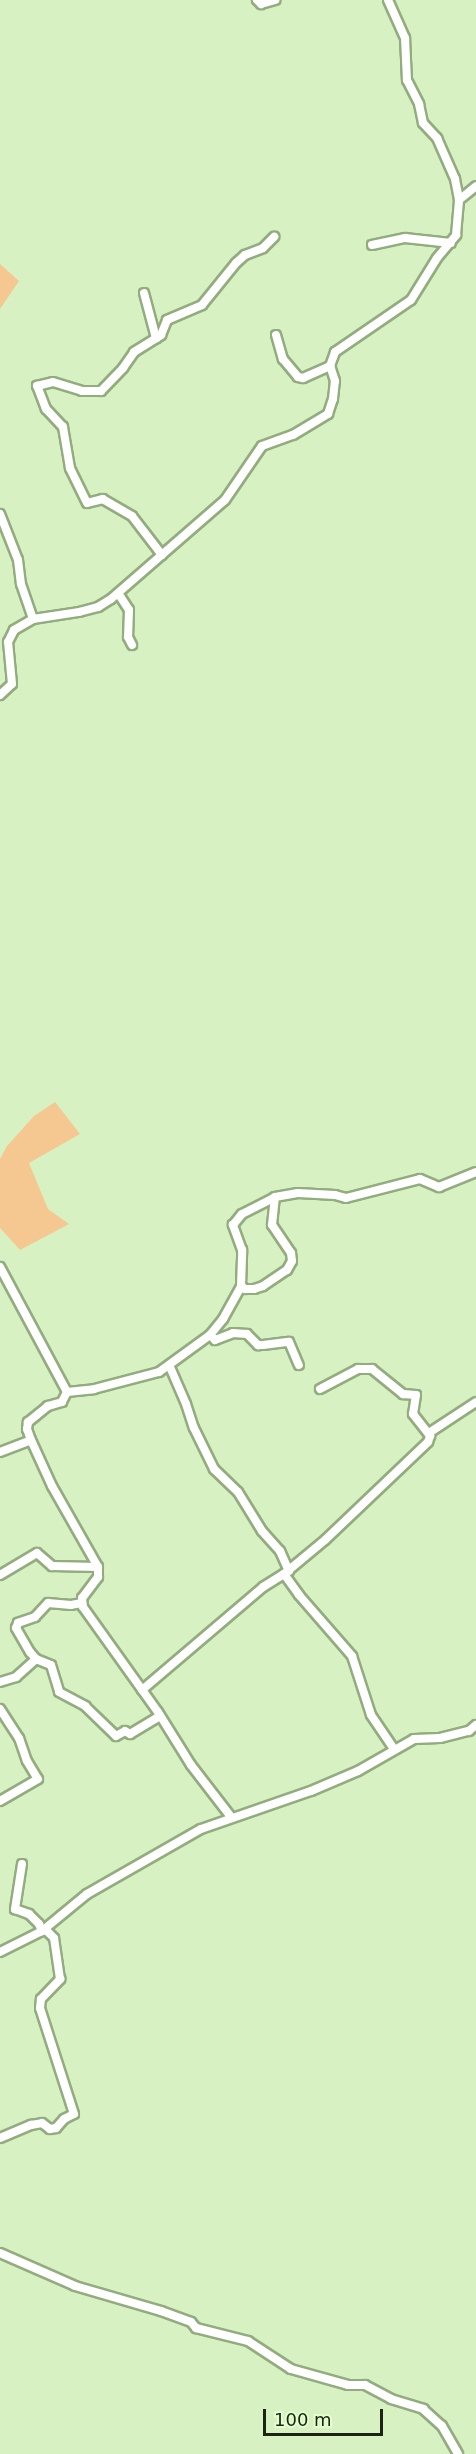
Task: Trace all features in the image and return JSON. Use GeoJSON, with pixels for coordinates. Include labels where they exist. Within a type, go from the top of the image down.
{"type":"FeatureCollection","features":[{"type":"Feature","properties":{"kind":"street"},"geometry":{"type":"LineString","coordinates":[[258,0],[261,4],[275,0]]}},
{"type":"Feature","properties":{"kind":"street"},"geometry":{"type":"LineString","coordinates":[[0,695],[11,687],[13,679],[8,642],[14,630],[33,619],[98,607],[225,500],[262,446],[293,435],[328,414],[335,381],[330,366],[335,352],[411,300],[437,258],[456,235],[459,200],[455,178],[437,138],[423,123],[419,104],[407,80],[405,38],[388,0]]}},
{"type":"Feature","properties":{"kind":"street"},"geometry":{"type":"LineString","coordinates":[[459,200],[476,186]]}},
{"type":"Feature","properties":{"kind":"street"},"geometry":{"type":"LineString","coordinates":[[162,555],[132,516],[103,499],[87,502],[70,468],[63,427],[46,409],[36,386],[53,382],[82,391],[101,391],[123,368],[134,352],[156,338],[167,320],[202,305],[236,263],[245,255],[263,248],[274,237]]}},
{"type":"Feature","properties":{"kind":"street"},"geometry":{"type":"LineString","coordinates":[[372,245],[405,238],[451,243]]}},
{"type":"Feature","properties":{"kind":"street"},"geometry":{"type":"LineString","coordinates":[[144,293],[156,338]]}},
{"type":"Feature","properties":{"kind":"street"},"geometry":{"type":"LineString","coordinates":[[276,335],[283,359],[298,377],[303,378],[330,366]]}},
{"type":"Feature","properties":{"kind":"street"},"geometry":{"type":"LineString","coordinates":[[0,514],[18,560],[21,584],[33,619]]}},
{"type":"Feature","properties":{"kind":"street"},"geometry":{"type":"LineString","coordinates":[[118,592],[129,610],[128,637],[132,645]]}},
{"type":"Feature","properties":{"kind":"street"},"geometry":{"type":"LineString","coordinates":[[67,1392],[129,1381],[170,1367],[210,1335],[223,1319],[241,1286],[242,1250],[232,1225],[242,1214],[275,1197],[298,1193],[335,1195],[346,1198],[420,1179],[439,1187],[476,1172]]}},
{"type":"Feature","properties":{"kind":"street"},"geometry":{"type":"LineString","coordinates":[[241,1286],[245,1289],[254,1289],[262,1286],[287,1270],[292,1261],[291,1253],[272,1225],[275,1197]]}},
{"type":"Feature","properties":{"kind":"street"},"geometry":{"type":"LineString","coordinates":[[0,1267],[67,1392]]}},
{"type":"Feature","properties":{"kind":"street"},"geometry":{"type":"LineString","coordinates":[[210,1335],[215,1340],[233,1333],[247,1334],[258,1345],[289,1342],[299,1365]]}},
{"type":"Feature","properties":{"kind":"street"},"geometry":{"type":"LineString","coordinates":[[170,1367],[214,1469],[238,1492],[262,1531],[280,1551],[287,1573],[299,1595],[352,1656],[371,1715],[394,1749]]}},
{"type":"Feature","properties":{"kind":"street"},"geometry":{"type":"LineString","coordinates":[[142,1690],[263,1587],[287,1573],[428,1442],[429,1433],[413,1414],[416,1395],[401,1393],[372,1368],[358,1369],[320,1389]]}},
{"type":"Feature","properties":{"kind":"street"},"geometry":{"type":"LineString","coordinates":[[67,1392],[62,1402],[42,1409],[28,1422],[27,1429],[52,1486],[98,1567],[98,1577],[85,1593],[82,1603],[191,1765],[231,1817]]}},
{"type":"Feature","properties":{"kind":"street"},"geometry":{"type":"LineString","coordinates":[[429,1433],[476,1402]]}},
{"type":"Feature","properties":{"kind":"street"},"geometry":{"type":"LineString","coordinates":[[0,1452],[31,1440]]}},
{"type":"Feature","properties":{"kind":"street"},"geometry":{"type":"LineString","coordinates":[[0,1575],[37,1553],[52,1566],[98,1567]]}},
{"type":"Feature","properties":{"kind":"street"},"geometry":{"type":"LineString","coordinates":[[82,1603],[71,1605],[48,1602],[35,1617],[18,1623],[16,1628],[36,1659],[51,1665],[59,1692],[85,1706],[116,1736],[125,1731],[130,1734],[160,1716]]}},
{"type":"Feature","properties":{"kind":"street"},"geometry":{"type":"LineString","coordinates":[[0,1682],[16,1677],[36,1659]]}},
{"type":"Feature","properties":{"kind":"street"},"geometry":{"type":"LineString","coordinates":[[0,1708],[19,1738],[27,1761],[38,1779],[0,1801]]}},
{"type":"Feature","properties":{"kind":"street"},"geometry":{"type":"LineString","coordinates":[[0,1952],[43,1930],[87,1894],[201,1829],[311,1791],[357,1771],[414,1739],[440,1738],[469,1731],[476,1725]]}},
{"type":"Feature","properties":{"kind":"street"},"geometry":{"type":"LineString","coordinates":[[0,2138],[31,2125],[42,2123],[50,2129],[56,2128],[64,2118],[74,2114],[40,2008],[42,1999],[60,1979],[54,1938],[43,1930],[29,1914],[15,1909],[22,1864]]}},
{"type":"Feature","properties":{"kind":"street"},"geometry":{"type":"LineString","coordinates":[[0,2253],[75,2286],[161,2311],[191,2322],[196,2328],[248,2341],[291,2369],[348,2385],[365,2385],[391,2399],[423,2409],[442,2426],[458,2454]]}},
{"type":"Feature","properties":{"kind":"shaded area"},"geometry":{"type":"Polygon","coordinates":[[[0,264],[19,281],[0,309],[0,264]]]}},
{"type":"Feature","properties":{"kind":"shaded area"},"geometry":{"type":"Polygon","coordinates":[[[55,1102],[80,1134],[29,1163],[48,1209],[69,1224],[20,1250],[0,1228],[0,1159],[7,1146],[34,1116],[55,1102]]]}}]}
